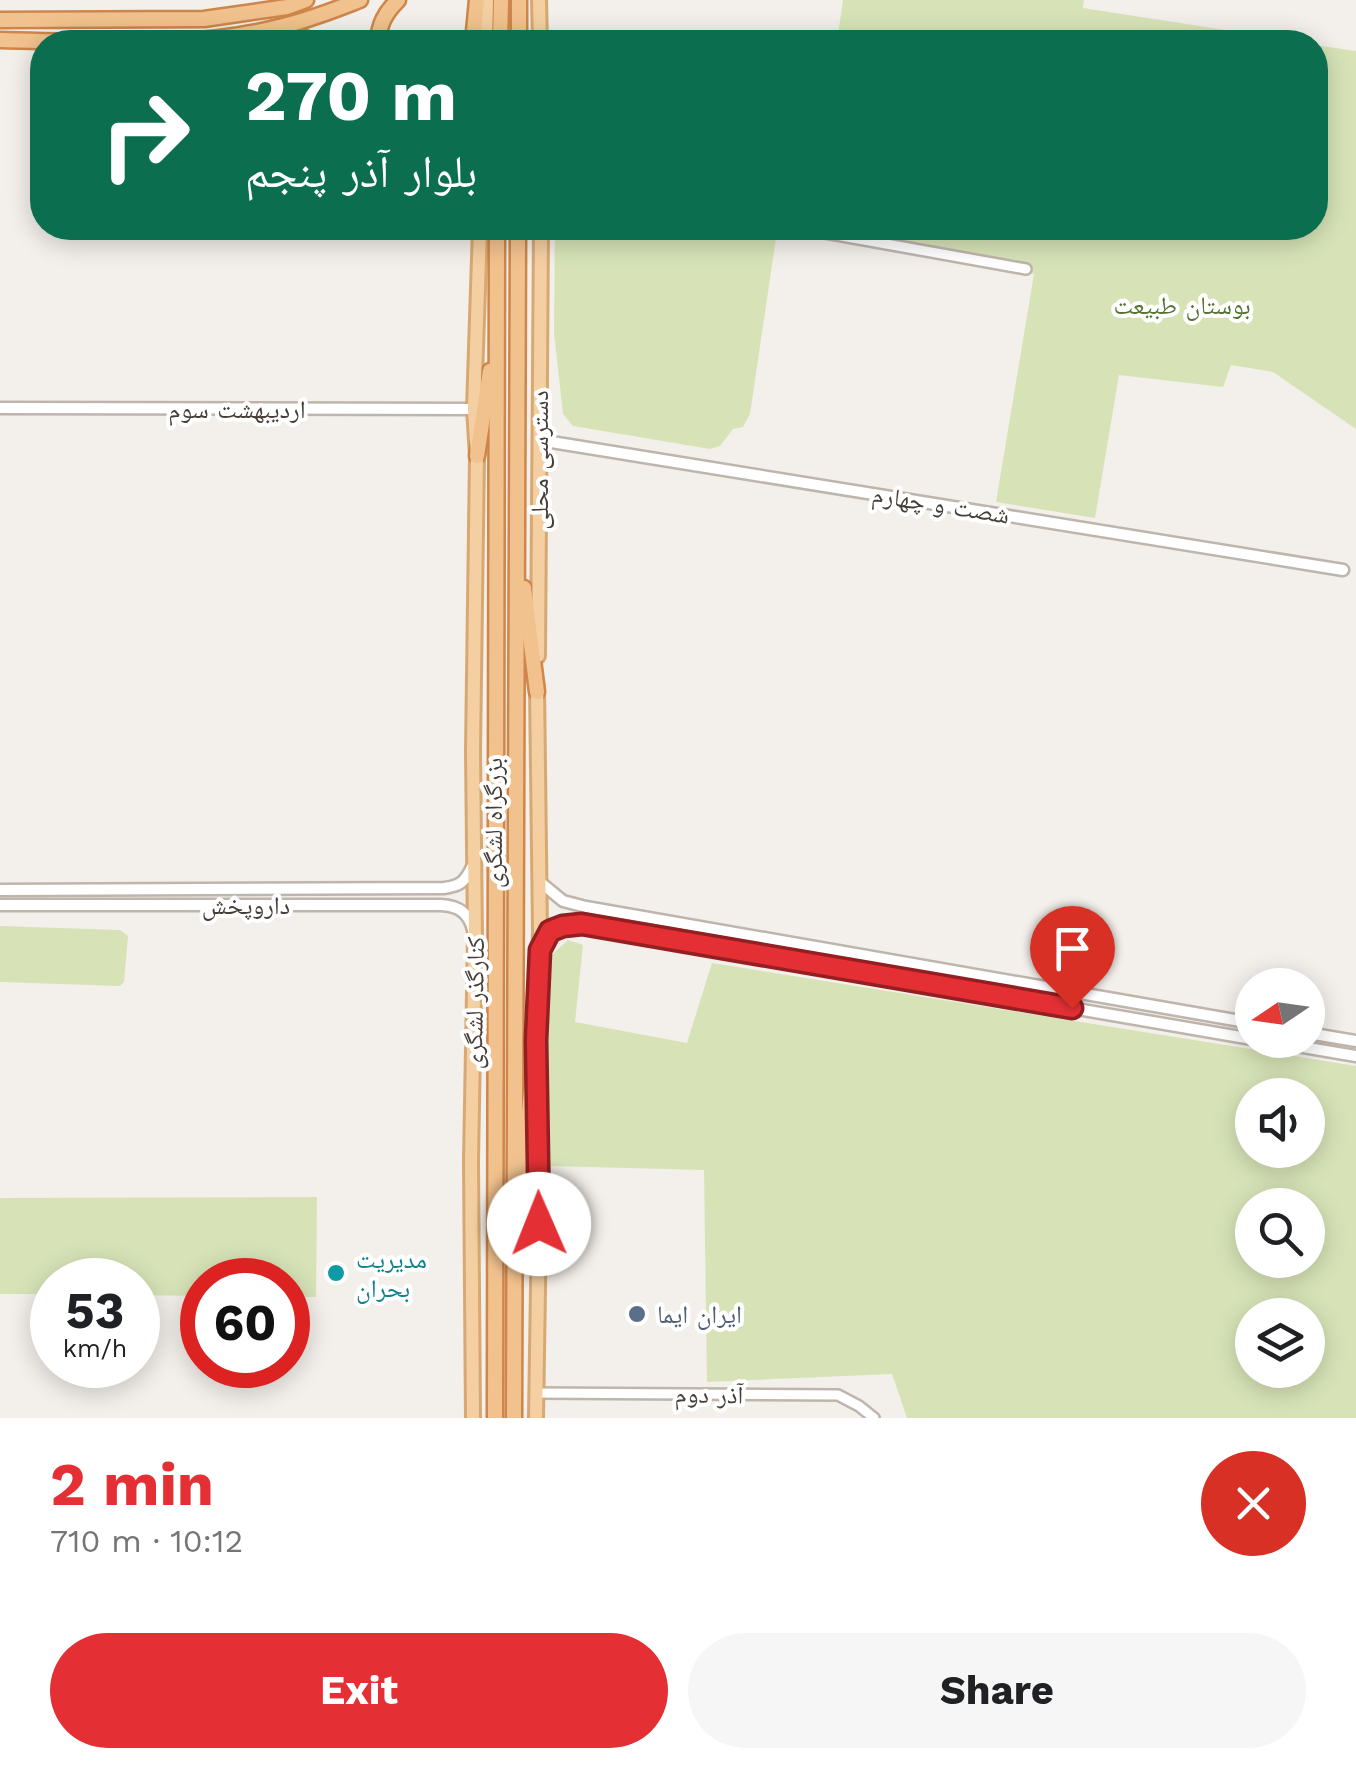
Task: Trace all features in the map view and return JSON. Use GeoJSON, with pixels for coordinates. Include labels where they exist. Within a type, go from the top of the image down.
{"type":"FeatureCollection","features":[{"type":"Feature","properties":{"kind":"highway"},"geometry":{"type":"LineString","coordinates":[[247,14],[282,0]]}},
{"type":"Feature","properties":{"kind":"highway"},"geometry":{"type":"LineString","coordinates":[[0,20],[204,19],[287,7],[306,0]]}},
{"type":"Feature","properties":{"kind":"highway"},"geometry":{"type":"LineString","coordinates":[[268,30],[360,0]]}},
{"type":"Feature","properties":{"kind":"highway"},"geometry":{"type":"LineString","coordinates":[[379,30],[386,12],[398,0]]}},
{"type":"Feature","properties":{"kind":"highway"},"geometry":{"type":"LineString","coordinates":[[474,30],[478,0]]}},
{"type":"Feature","properties":{"kind":"highway"},"geometry":{"type":"LineString","coordinates":[[500,30],[501,0]]}},
{"type":"Feature","properties":{"kind":"highway"},"geometry":{"type":"LineString","coordinates":[[519,30],[520,0]]}},
{"type":"Feature","properties":{"kind":"highway"},"geometry":{"type":"LineString","coordinates":[[0,40],[30,40]]}},
{"type":"Feature","properties":{"kind":"highway","name":"بزرگراه لشگری"},"geometry":{"type":"LineString","coordinates":[[495,1418],[496,240]]}},
{"type":"Feature","properties":{"kind":"highway","name":"بزرگراه لشگری"},"geometry":{"type":"LineString","coordinates":[[514,1418],[518,240]]}},
{"type":"Feature","properties":{"kind":"highway"},"geometry":{"type":"LineString","coordinates":[[477,456],[497,310]]}},
{"type":"Feature","properties":{"kind":"highway"},"geometry":{"type":"LineString","coordinates":[[517,519],[537,692]]}},
{"type":"Feature","properties":{"kind":"highway"},"geometry":{"type":"LineString","coordinates":[[514,1241],[536,1040]]}},
{"type":"Feature","properties":{"kind":"main road"},"geometry":{"type":"LineString","coordinates":[[486,30],[487,0]]}},
{"type":"Feature","properties":{"kind":"main road"},"geometry":{"type":"LineString","coordinates":[[539,0],[540,30]]}},
{"type":"Feature","properties":{"kind":"main road","name":"کنارگذر لشگری"},"geometry":{"type":"LineString","coordinates":[[473,1418],[471,1161],[477,456],[474,408],[480,240]]}},
{"type":"Feature","properties":{"kind":"main road","name":"دسترسی محلی"},"geometry":{"type":"LineString","coordinates":[[537,692],[541,240]]}},
{"type":"Feature","properties":{"kind":"main road"},"geometry":{"type":"LineString","coordinates":[[536,1418],[536,1040],[540,950],[537,692]]}},
{"type":"Feature","properties":{"kind":"street"},"geometry":{"type":"LineString","coordinates":[[864,240],[1026,269]]}},
{"type":"Feature","properties":{"kind":"street","name":"اردیبهشت سوم"},"geometry":{"type":"LineString","coordinates":[[0,408],[474,408]]}},
{"type":"Feature","properties":{"kind":"street","name":"شصت و چهارم"},"geometry":{"type":"LineString","coordinates":[[540,440],[1343,570]]}},
{"type":"Feature","properties":{"kind":"street"},"geometry":{"type":"LineString","coordinates":[[475,862],[465,882],[444,888],[442,904],[465,912],[475,936]]}},
{"type":"Feature","properties":{"kind":"street"},"geometry":{"type":"LineString","coordinates":[[540,882],[563,901],[586,907],[1235,1021]]}},
{"type":"Feature","properties":{"kind":"street","name":"داروپخش"},"geometry":{"type":"LineString","coordinates":[[0,890],[444,888]]}},
{"type":"Feature","properties":{"kind":"street","name":"داروپخش"},"geometry":{"type":"LineString","coordinates":[[0,905],[442,904]]}},
{"type":"Feature","properties":{"kind":"street"},"geometry":{"type":"LineString","coordinates":[[540,950],[550,931],[582,924],[1235,1035]]}},
{"type":"Feature","properties":{"kind":"street"},"geometry":{"type":"LineString","coordinates":[[1325,1036],[1356,1042]]}},
{"type":"Feature","properties":{"kind":"street"},"geometry":{"type":"LineString","coordinates":[[1325,1051],[1356,1056]]}},
{"type":"Feature","properties":{"kind":"street","name":"آذر دوم"},"geometry":{"type":"LineString","coordinates":[[536,1393],[838,1396],[874,1418]]}},
{"type":"Feature","properties":{"kind":"green space"},"geometry":{"type":"Polygon","coordinates":[[[843,0],[1084,0],[1083,8],[1225,30],[839,30],[843,0]]]}},
{"type":"Feature","properties":{"kind":"green space","name":"بوستان طبیعت"},"geometry":{"type":"Polygon","coordinates":[[[1328,47],[1356,51],[1356,429],[1273,372],[1231,365],[1223,387],[1119,375],[1095,518],[996,502],[1034,274],[840,240],[1328,240],[1328,47]]]}},
{"type":"Feature","properties":{"kind":"green space"},"geometry":{"type":"Polygon","coordinates":[[[555,240],[776,240],[750,414],[743,427],[733,429],[720,446],[710,449],[573,426],[563,414],[554,333],[555,240]]]}},
{"type":"Feature","properties":{"kind":"green space"},"geometry":{"type":"Polygon","coordinates":[[[0,926],[120,930],[128,936],[124,982],[120,986],[0,982],[0,926]]]}},
{"type":"Feature","properties":{"kind":"green space"},"geometry":{"type":"Polygon","coordinates":[[[568,940],[583,945],[575,1022],[687,1043],[712,963],[1235,1047],[1235,1058],[1306,1058],[1356,1066],[1356,1418],[907,1418],[892,1374],[707,1382],[704,1170],[550,1166],[546,960],[568,940]]]}},
{"type":"Feature","properties":{"kind":"green space"},"geometry":{"type":"Polygon","coordinates":[[[317,1197],[316,1297],[310,1297],[310,1258],[180,1258],[180,1296],[160,1295],[160,1258],[30,1258],[30,1294],[0,1294],[0,1198],[317,1197]]]}},
{"type":"Feature","properties":{"kind":"place","name":"مدیریت بحران"},"geometry":{"type":"Point","coordinates":[336,1273]}},
{"type":"Feature","properties":{"kind":"place","name":"ایران ایما"},"geometry":{"type":"Point","coordinates":[637,1314]}},
{"type":"Feature","properties":{"kind":"route"},"geometry":{"type":"LineString","coordinates":[[539,1224],[536,1040],[540,950],[550,931],[582,924],[1072,1008]]}}]}
